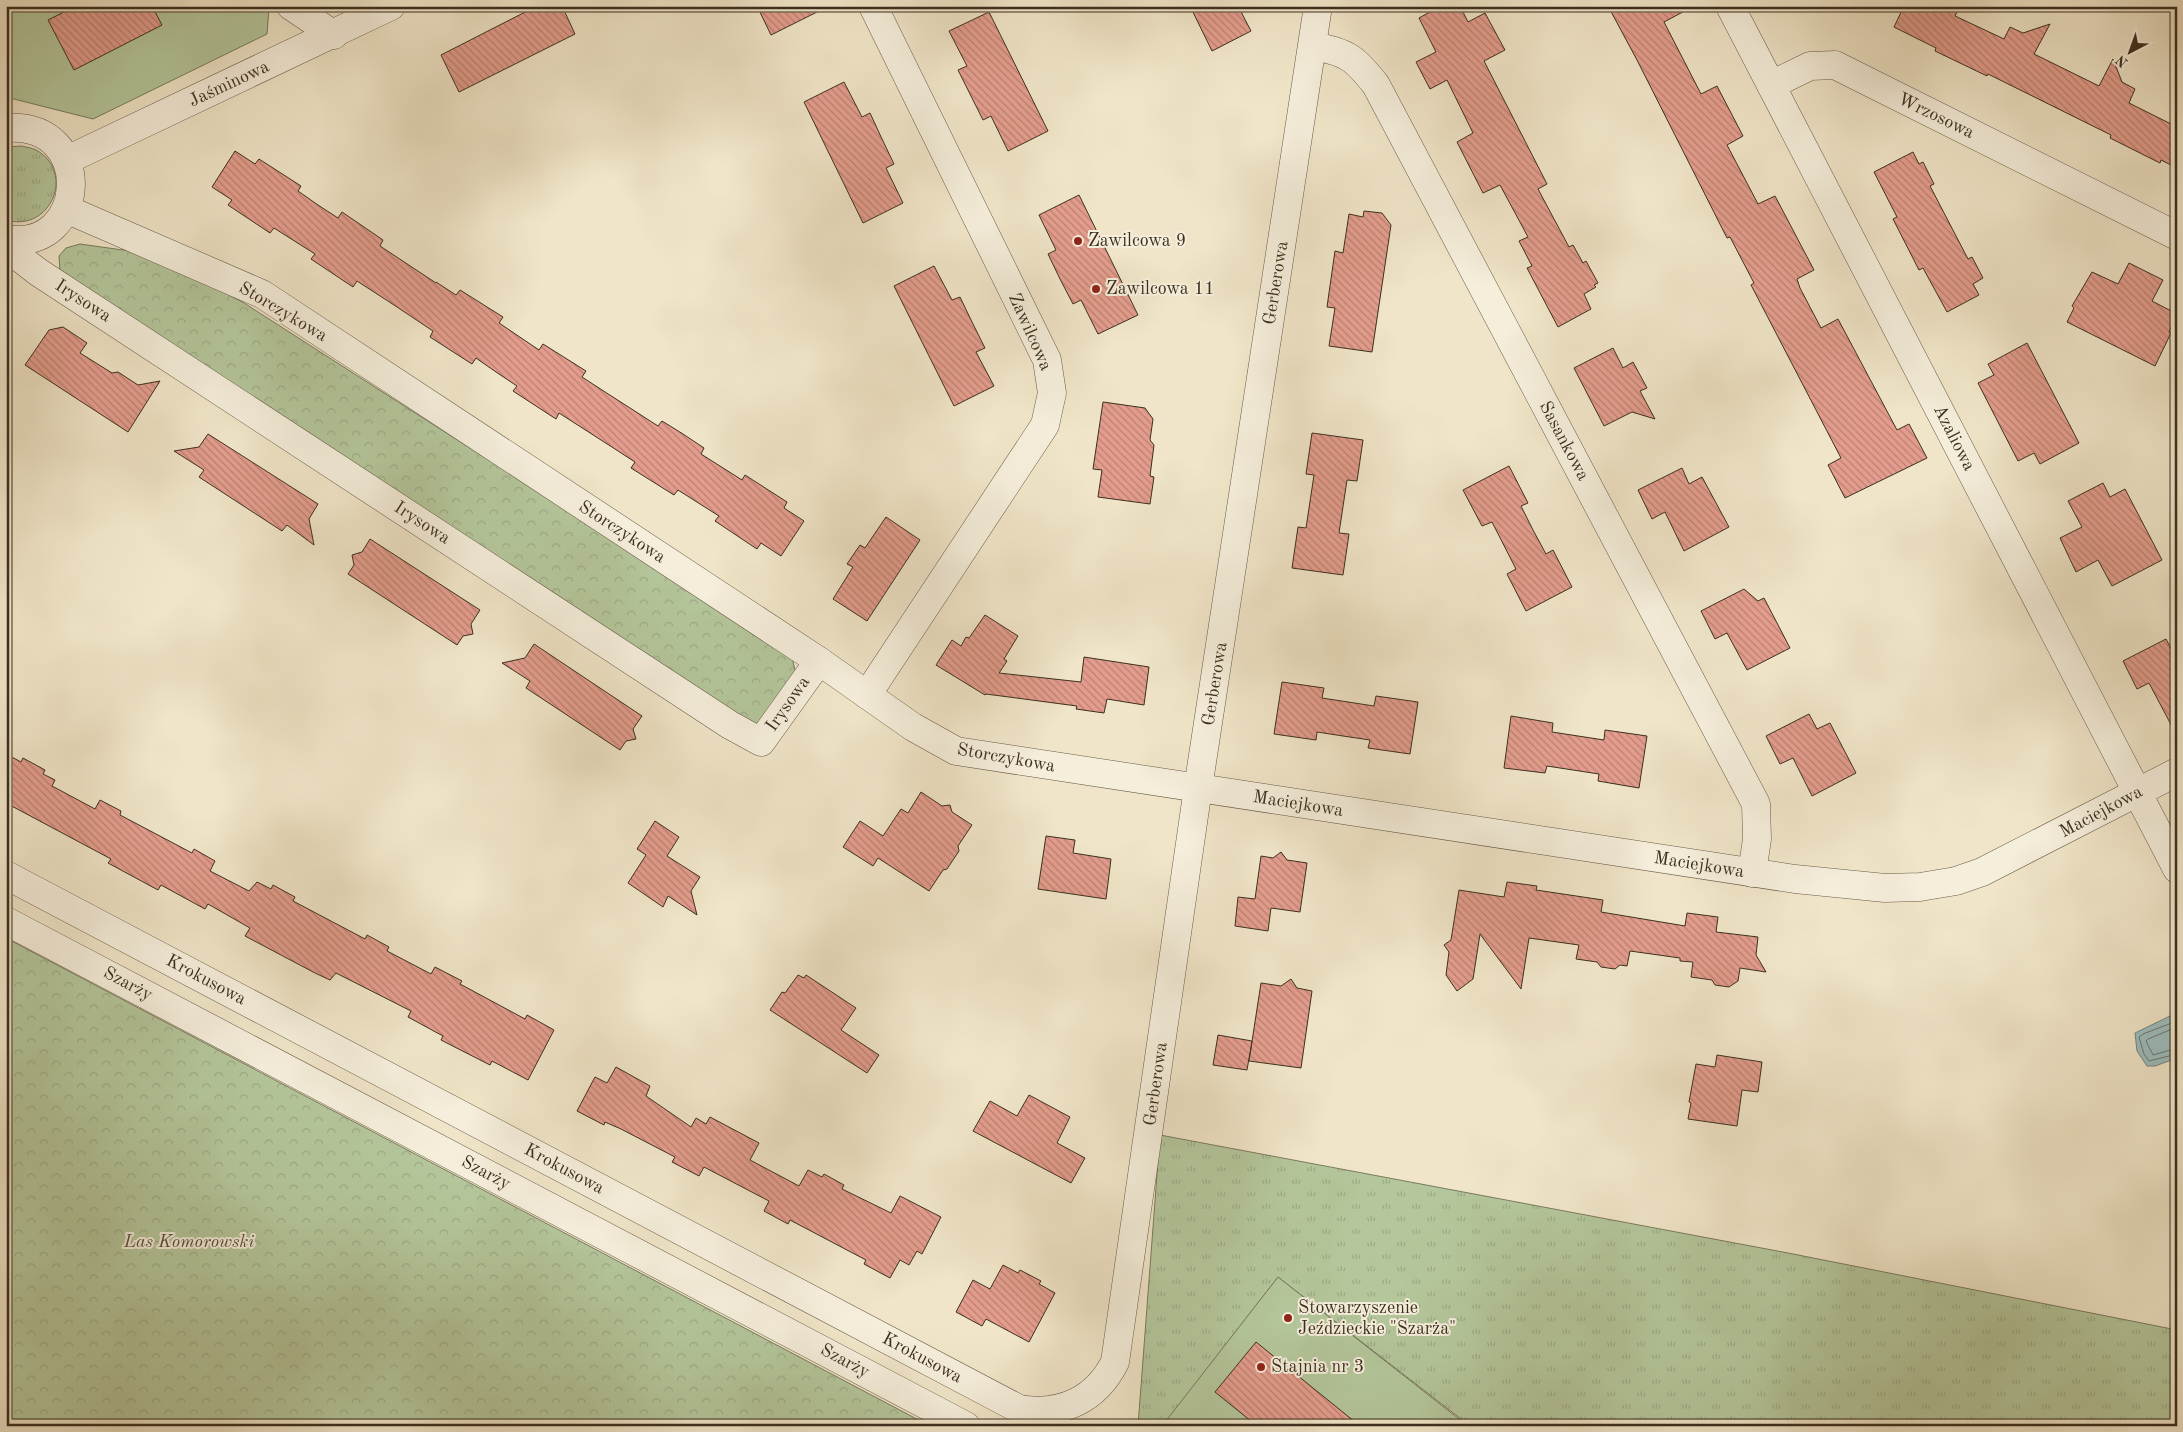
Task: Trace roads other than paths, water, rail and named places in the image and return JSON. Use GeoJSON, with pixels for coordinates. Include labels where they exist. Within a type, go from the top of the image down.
{"type":"FeatureCollection","features":[{"type":"Feature","properties":{"kind":"street"},"geometry":{"type":"LineString","coordinates":[[291,6],[334,34]]}},
{"type":"Feature","properties":{"kind":"street","name":"Jaśminowa"},"geometry":{"type":"LineString","coordinates":[[67,160],[391,6]]}},
{"type":"Feature","properties":{"kind":"street","name":"Zawilcowa"},"geometry":{"type":"LineString","coordinates":[[867,695],[1045,425],[1052,393],[1046,360],[873,6]]}},
{"type":"Feature","properties":{"kind":"street","name":"Gerberowa"},"geometry":{"type":"LineString","coordinates":[[1116,1362],[1198,788],[1318,6]]}},
{"type":"Feature","properties":{"kind":"street"},"geometry":{"type":"LineString","coordinates":[[1730,6],[1771,85]]}},
{"type":"Feature","properties":{"kind":"street","name":"Sasankowa"},"geometry":{"type":"LineString","coordinates":[[1313,46],[1336,50],[1349,57],[1361,66],[1376,85],[1756,804],[1756,840],[1752,873]]}},
{"type":"Feature","properties":{"kind":"street","name":"Wrzosowa"},"geometry":{"type":"LineString","coordinates":[[1771,85],[1810,66],[1835,65],[2177,236]]}},
{"type":"Feature","properties":{"kind":"street","name":"Azaliowa"},"geometry":{"type":"LineString","coordinates":[[1771,85],[2177,869]]}},
{"type":"Feature","properties":{"kind":"street"},"geometry":{"type":"LineString","coordinates":[[6,128],[27,128],[46,136],[55,143],[67,160],[72,184],[66,209],[52,227],[32,238],[8,239]]}},
{"type":"Feature","properties":{"kind":"street","name":"Storczykowa"},"geometry":{"type":"LineString","coordinates":[[66,209],[262,294],[818,661],[920,732],[956,751],[1198,788]]}},
{"type":"Feature","properties":{"kind":"street","name":"Irysowa"},"geometry":{"type":"LineString","coordinates":[[8,239],[20,258],[38,272],[730,725],[761,742],[818,661]]}},
{"type":"Feature","properties":{"kind":"street","name":"Maciejkowa"},"geometry":{"type":"LineString","coordinates":[[1198,788],[1752,873],[1885,888],[1956,881],[2007,860],[2177,772]]}},
{"type":"Feature","properties":{"kind":"street","name":"Krokusowa"},"geometry":{"type":"LineString","coordinates":[[6,875],[1019,1409],[1032,1411],[1051,1410],[1070,1406],[1082,1400],[1102,1384],[1116,1362]]}},
{"type":"Feature","properties":{"kind":"street","name":"Szarży"},"geometry":{"type":"LineString","coordinates":[[6,920],[966,1426]]}},
{"type":"Feature","properties":{"kind":"water"},"geometry":{"type":"Polygon","coordinates":[[[2170,1016],[2177,1017],[2177,1058],[2155,1066],[2147,1066],[2137,1051],[2135,1033],[2170,1016]]]}},
{"type":"Feature","properties":{"kind":"place","name":"Zawilcowa 9"},"geometry":{"type":"Point","coordinates":[1078,241]}},
{"type":"Feature","properties":{"kind":"place","name":"Zawilcowa 11"},"geometry":{"type":"Point","coordinates":[1096,289]}},
{"type":"Feature","properties":{"kind":"place","name":"Stowarzyszenie Jeździeckie \"Szarża\""},"geometry":{"type":"Point","coordinates":[1288,1318]}},
{"type":"Feature","properties":{"kind":"place","name":"Stajnia nr 3"},"geometry":{"type":"Point","coordinates":[1261,1367]}},
{"type":"Feature","properties":{"kind":"park label","name":"Las Komorowski"},"geometry":{"type":"Point","coordinates":[189,1242]}}]}
